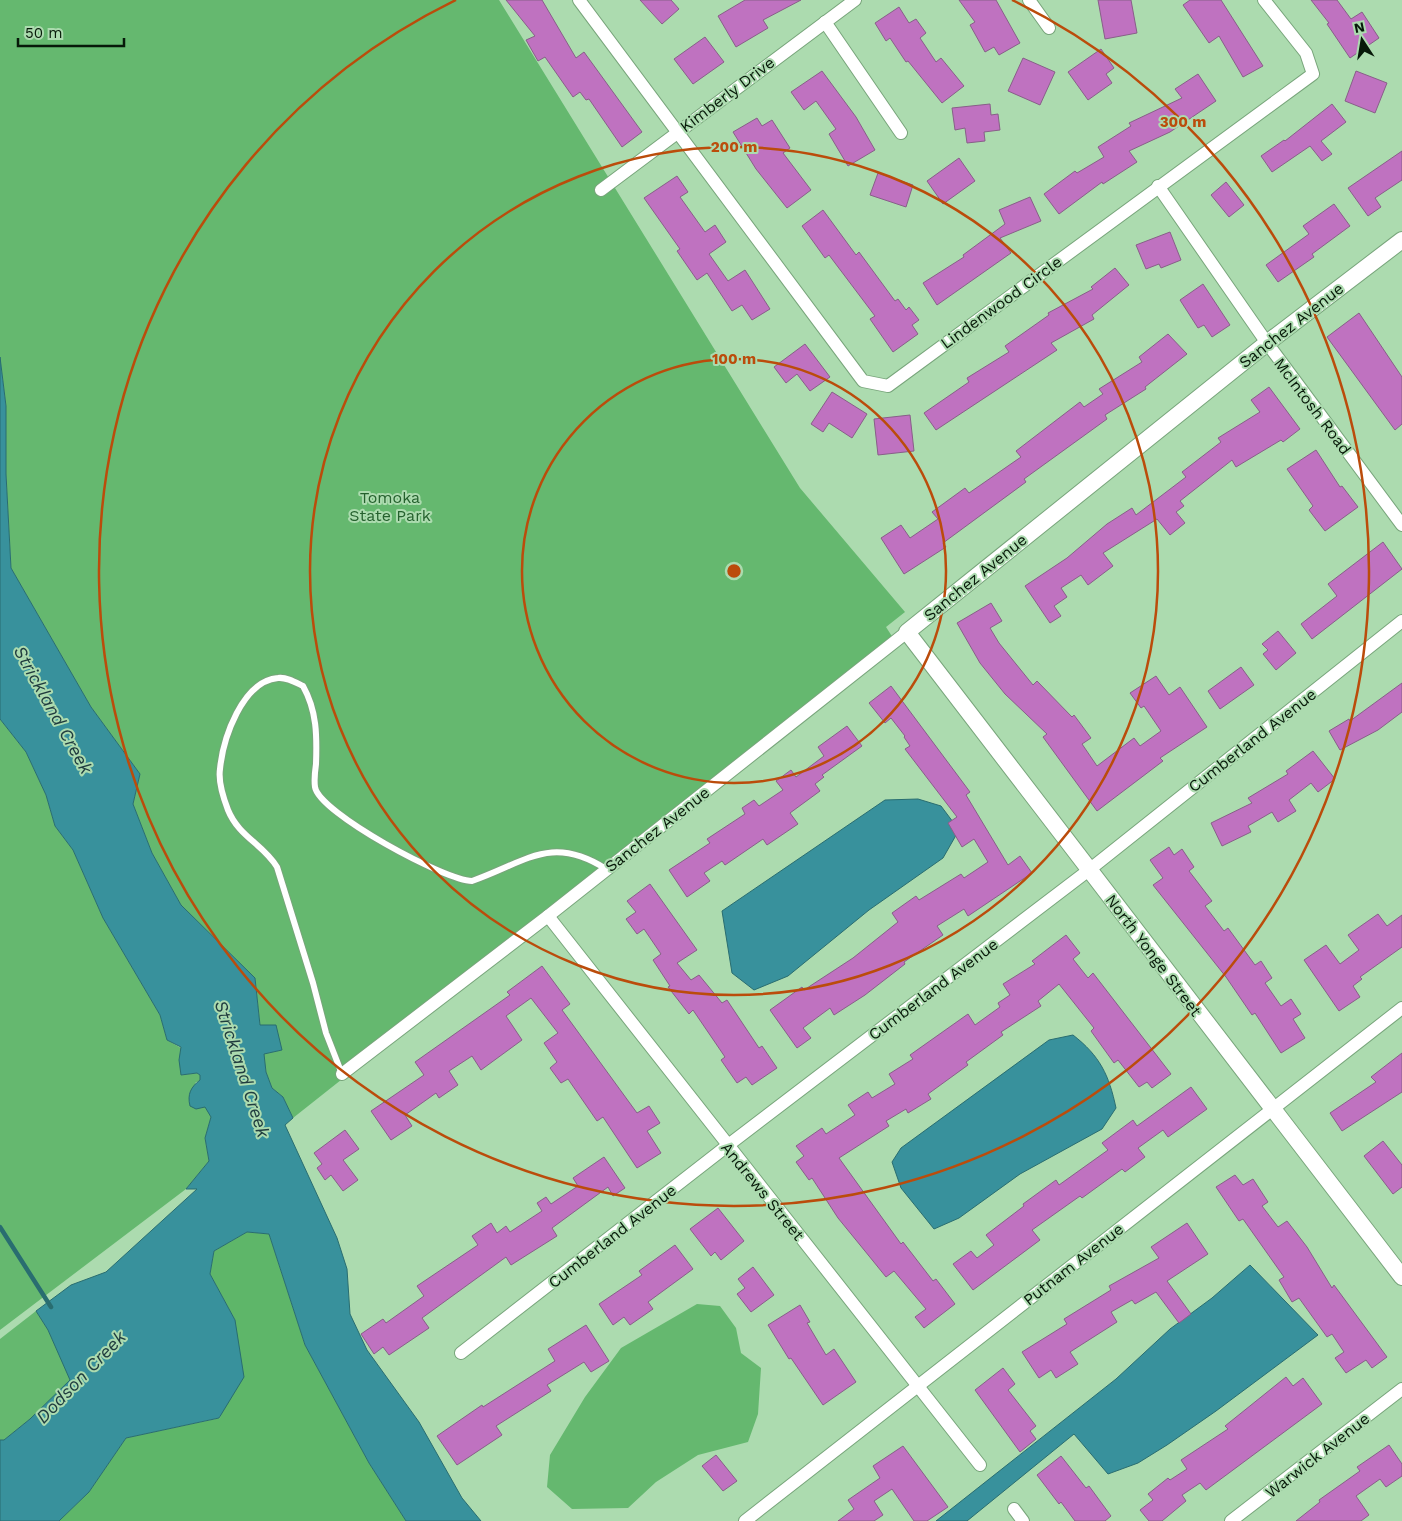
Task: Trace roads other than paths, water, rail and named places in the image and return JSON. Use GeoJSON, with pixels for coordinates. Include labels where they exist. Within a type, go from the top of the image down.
{"type":"FeatureCollection","features":[{"type":"Feature","properties":{"kind":"street","name":"Lindenwood Circle"},"geometry":{"type":"LineString","coordinates":[[579,0],[863,381],[888,386],[1313,74],[1306,53],[1264,0]]}},
{"type":"Feature","properties":{"kind":"street","name":"Kimberly Drive"},"geometry":{"type":"LineString","coordinates":[[600,190],[855,0]]}},
{"type":"Feature","properties":{"kind":"street"},"geometry":{"type":"LineString","coordinates":[[1029,0],[1049,28]]}},
{"type":"Feature","properties":{"kind":"street"},"geometry":{"type":"LineString","coordinates":[[825,22],[901,133]]}},
{"type":"Feature","properties":{"kind":"street","name":"McIntosh Road"},"geometry":{"type":"LineString","coordinates":[[1158,186],[1267,343],[1402,525]]}},
{"type":"Feature","properties":{"kind":"street","name":"Sanchez Avenue"},"geometry":{"type":"LineString","coordinates":[[342,1074],[548,916],[907,632],[1267,343],[1402,240]]}},
{"type":"Feature","properties":{"kind":"street","name":"Cumberland Avenue"},"geometry":{"type":"LineString","coordinates":[[461,1353],[727,1146],[1089,870],[1402,622]]}},
{"type":"Feature","properties":{"kind":"street","name":"North Yonge Street"},"geometry":{"type":"LineString","coordinates":[[907,632],[1402,1277]]}},
{"type":"Feature","properties":{"kind":"street","name":"Andrews Street"},"geometry":{"type":"LineString","coordinates":[[548,916],[727,1146],[918,1384],[980,1465]]}},
{"type":"Feature","properties":{"kind":"street","name":"Putnam Avenue"},"geometry":{"type":"LineString","coordinates":[[745,1521],[918,1384],[1402,1008]]}},
{"type":"Feature","properties":{"kind":"street","name":"Warwick Avenue"},"geometry":{"type":"LineString","coordinates":[[1231,1521],[1402,1389]]}},
{"type":"Feature","properties":{"kind":"street"},"geometry":{"type":"LineString","coordinates":[[1014,1509],[1023,1521]]}},
{"type":"Feature","properties":{"kind":"lane"},"geometry":{"type":"LineString","coordinates":[[342,1074],[326,1033],[277,867],[271,857],[244,836],[234,823],[221,789],[220,770],[228,730],[241,704],[256,689],[277,678],[288,679],[303,686],[314,714],[316,735],[315,788],[320,797],[366,833],[417,861],[462,881],[472,881],[531,856],[552,851],[567,851],[580,855],[606,869]]}},
{"type":"Feature","properties":{"kind":"water"},"geometry":{"type":"Polygon","coordinates":[[[0,357],[6,406],[6,474],[11,568],[91,707],[140,774],[133,804],[152,853],[181,905],[255,978],[260,1025],[276,1025],[282,1050],[264,1054],[266,1072],[272,1088],[283,1097],[293,1118],[285,1125],[337,1238],[347,1269],[350,1314],[367,1350],[419,1422],[462,1498],[481,1521],[406,1521],[369,1463],[305,1345],[269,1234],[247,1232],[214,1251],[210,1274],[235,1320],[244,1377],[219,1418],[126,1438],[89,1492],[59,1521],[0,1521],[0,1440],[4,1440],[30,1419],[70,1380],[48,1330],[36,1311],[71,1285],[106,1272],[197,1189],[186,1189],[209,1161],[205,1138],[211,1117],[205,1107],[196,1109],[190,1106],[190,1091],[200,1080],[200,1075],[197,1073],[181,1075],[179,1060],[181,1047],[167,1040],[160,1015],[103,918],[73,850],[55,826],[46,795],[26,752],[0,719],[0,357]]]}},
{"type":"Feature","properties":{"kind":"water"},"geometry":{"type":"Polygon","coordinates":[[[918,799],[941,806],[959,830],[943,858],[869,910],[788,976],[754,990],[732,973],[722,911],[885,800],[918,799]]]}},
{"type":"Feature","properties":{"kind":"water"},"geometry":{"type":"Polygon","coordinates":[[[1073,1035],[1097,1059],[1110,1086],[1116,1108],[1102,1129],[1020,1174],[959,1218],[934,1229],[901,1188],[892,1162],[901,1148],[1049,1040],[1073,1035]]]}},
{"type":"Feature","properties":{"kind":"water"},"geometry":{"type":"Polygon","coordinates":[[[1250,1265],[1318,1335],[1216,1411],[1138,1463],[1108,1474],[1074,1434],[967,1521],[936,1521],[1116,1379],[1170,1329],[1212,1298],[1250,1265]]]}},
{"type":"Feature","properties":{"kind":"waterway"},"geometry":{"type":"LineString","coordinates":[[0,1227],[51,1307]]}},
{"type":"Feature","properties":{"kind":"park label","name":"Tomoka State Park"},"geometry":{"type":"Point","coordinates":[390,506]}},
{"type":"Feature","properties":{"kind":"water label","name":"Strickland Creek"},"geometry":{"type":"Point","coordinates":[53,710]}},
{"type":"Feature","properties":{"kind":"water label","name":"Strickland Creek"},"geometry":{"type":"Point","coordinates":[242,1069]}},
{"type":"Feature","properties":{"kind":"water label","name":"Dodson Creek"},"geometry":{"type":"Point","coordinates":[81,1377]}}]}
